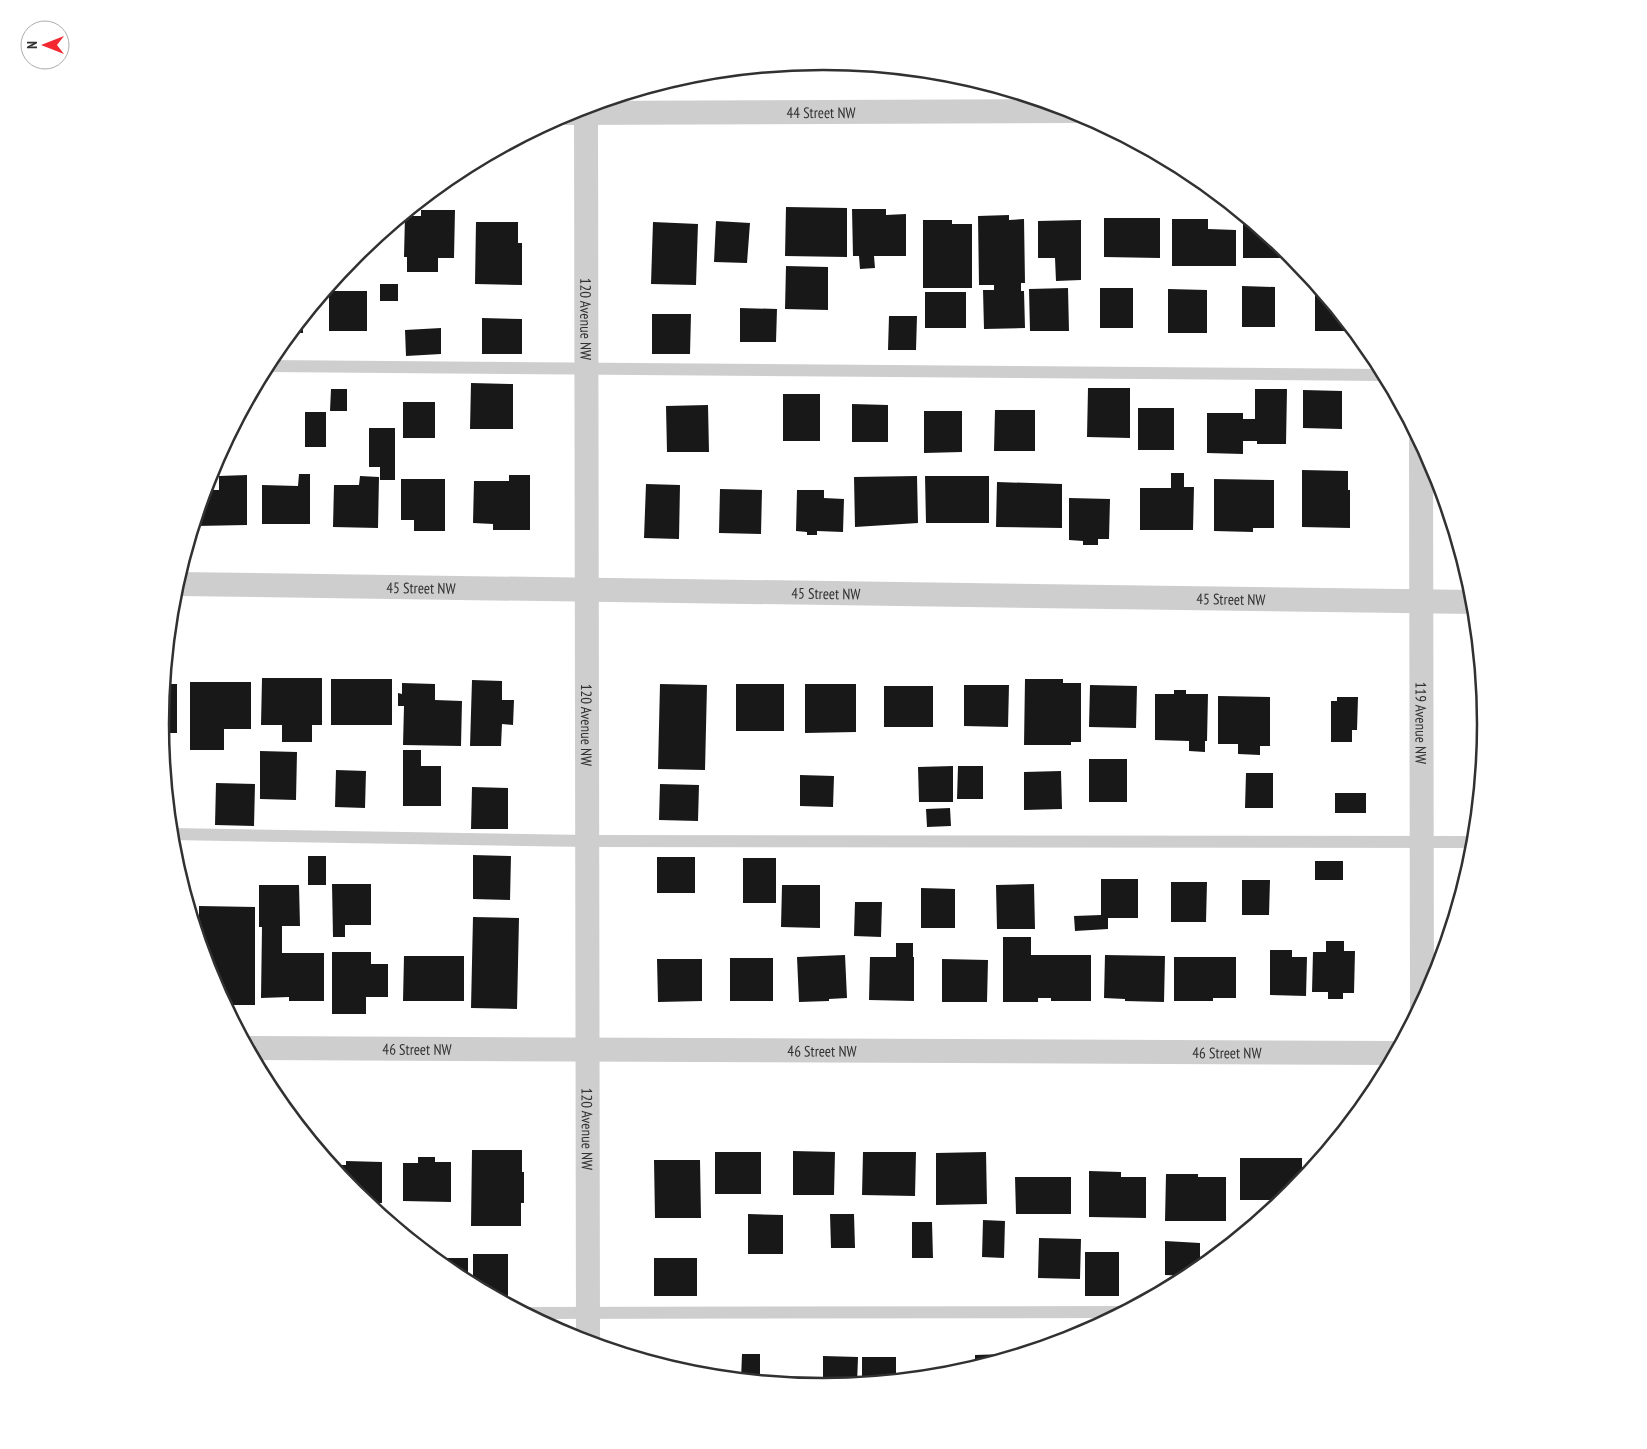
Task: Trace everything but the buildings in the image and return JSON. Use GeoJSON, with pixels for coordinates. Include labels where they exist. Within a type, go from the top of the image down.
{"type":"FeatureCollection","features":[{"type":"Feature","properties":{"kind":"street","name":"44 Street NW"},"geometry":{"type":"LineString","coordinates":[[597,111],[1050,111]]}},
{"type":"Feature","properties":{"kind":"street","name":"120 Avenue NW"},"geometry":{"type":"LineString","coordinates":[[580,117],[586,368],[588,1335]]}},
{"type":"Feature","properties":{"kind":"street","name":"119 Avenue NW"},"geometry":{"type":"LineString","coordinates":[[1421,458],[1422,989]]}},
{"type":"Feature","properties":{"kind":"street","name":"45 Street NW"},"geometry":{"type":"LineString","coordinates":[[185,584],[1466,602]]}},
{"type":"Feature","properties":{"kind":"street","name":"46 Street NW"},"geometry":{"type":"LineString","coordinates":[[255,1048],[1389,1053]]}},
{"type":"Feature","properties":{"kind":"lane"},"geometry":{"type":"LineString","coordinates":[[276,366],[1377,375]]}},
{"type":"Feature","properties":{"kind":"lane"},"geometry":{"type":"LineString","coordinates":[[179,834],[587,841],[1467,842]]}},
{"type":"Feature","properties":{"kind":"lane"},"geometry":{"type":"LineString","coordinates":[[536,1313],[1113,1312]]}}]}
